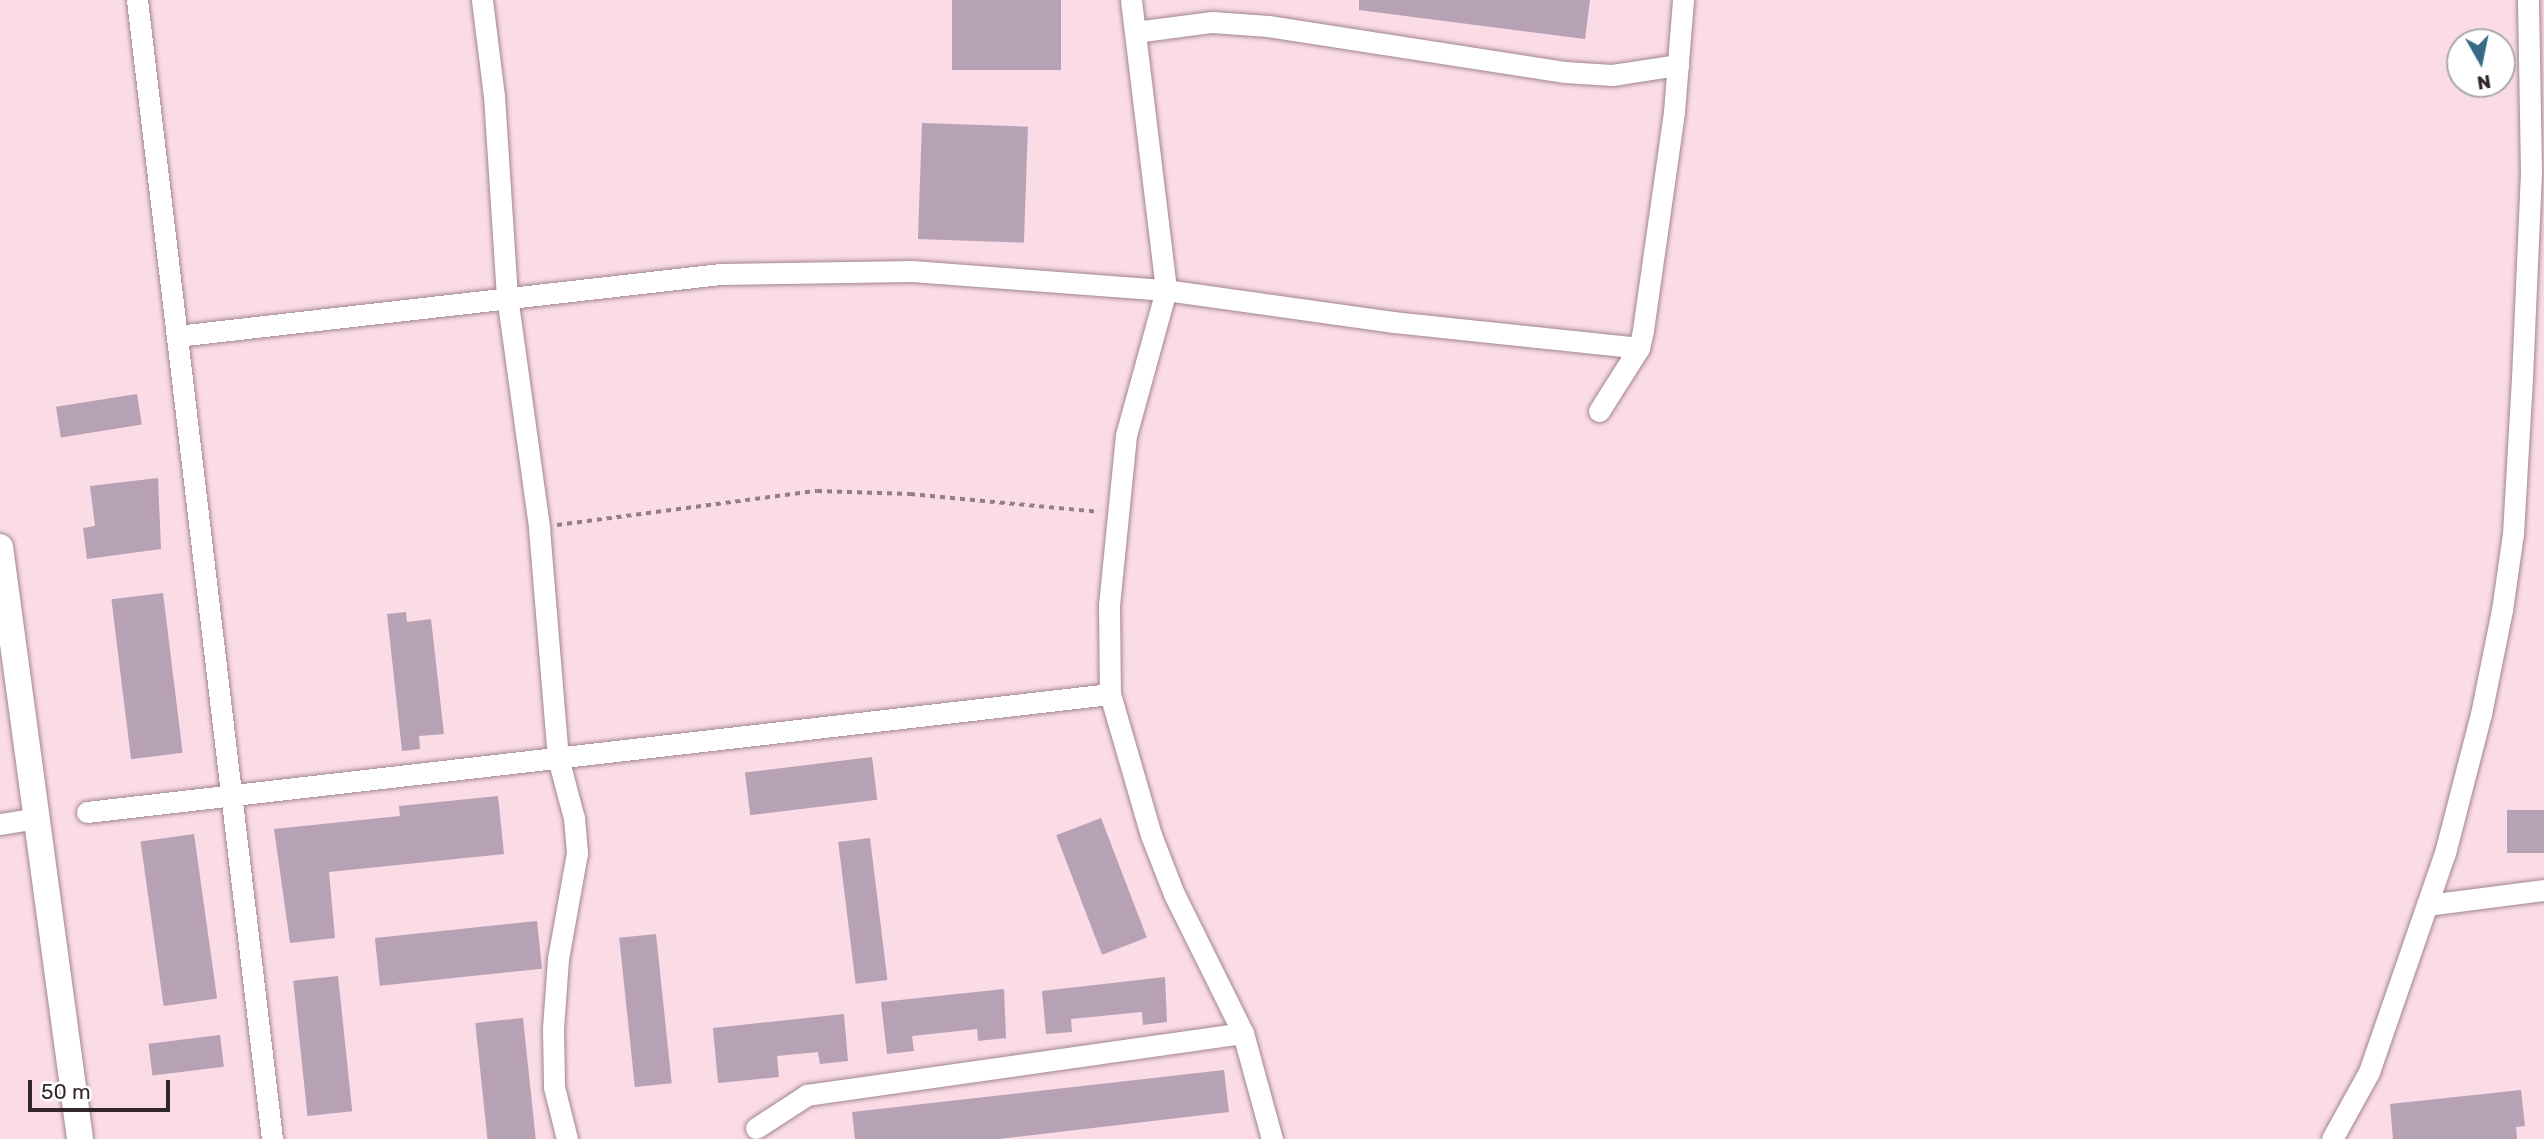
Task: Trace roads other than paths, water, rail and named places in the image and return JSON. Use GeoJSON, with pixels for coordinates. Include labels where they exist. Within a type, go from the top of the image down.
{"type":"FeatureCollection","features":[{"type":"Feature","properties":{"kind":"main road"},"geometry":{"type":"LineString","coordinates":[[0,547],[80,1139]]}},
{"type":"Feature","properties":{"kind":"street"},"geometry":{"type":"LineString","coordinates":[[137,0],[272,1139]]}},
{"type":"Feature","properties":{"kind":"street"},"geometry":{"type":"LineString","coordinates":[[482,0],[494,96],[507,296],[539,528],[558,758],[574,818],[577,853],[558,959],[553,1028],[554,1087],[567,1139]]}},
{"type":"Feature","properties":{"kind":"street"},"geometry":{"type":"LineString","coordinates":[[1131,0],[1166,290],[1126,435],[1109,606],[1110,694],[1151,835],[1174,894],[1243,1033],[1272,1139]]}},
{"type":"Feature","properties":{"kind":"street"},"geometry":{"type":"LineString","coordinates":[[1600,411],[1639,348],[1678,65],[1683,0]]}},
{"type":"Feature","properties":{"kind":"street"},"geometry":{"type":"LineString","coordinates":[[2332,1139],[2369,1072],[2427,905],[2481,714],[2513,534],[2538,172],[2528,0]]}},
{"type":"Feature","properties":{"kind":"street"},"geometry":{"type":"LineString","coordinates":[[1135,32],[1212,23],[1268,26],[1565,72],[1612,75],[1678,65]]}},
{"type":"Feature","properties":{"kind":"street"},"geometry":{"type":"LineString","coordinates":[[177,336],[507,296],[720,274],[912,271],[1166,290],[1393,322],[1639,348]]}},
{"type":"Feature","properties":{"kind":"street"},"geometry":{"type":"LineString","coordinates":[[87,812],[1110,694]]}},
{"type":"Feature","properties":{"kind":"street"},"geometry":{"type":"LineString","coordinates":[[0,824],[37,818]]}},
{"type":"Feature","properties":{"kind":"street"},"geometry":{"type":"LineString","coordinates":[[2427,905],[2544,890]]}},
{"type":"Feature","properties":{"kind":"street"},"geometry":{"type":"LineString","coordinates":[[756,1128],[807,1095],[1243,1033]]}}]}
